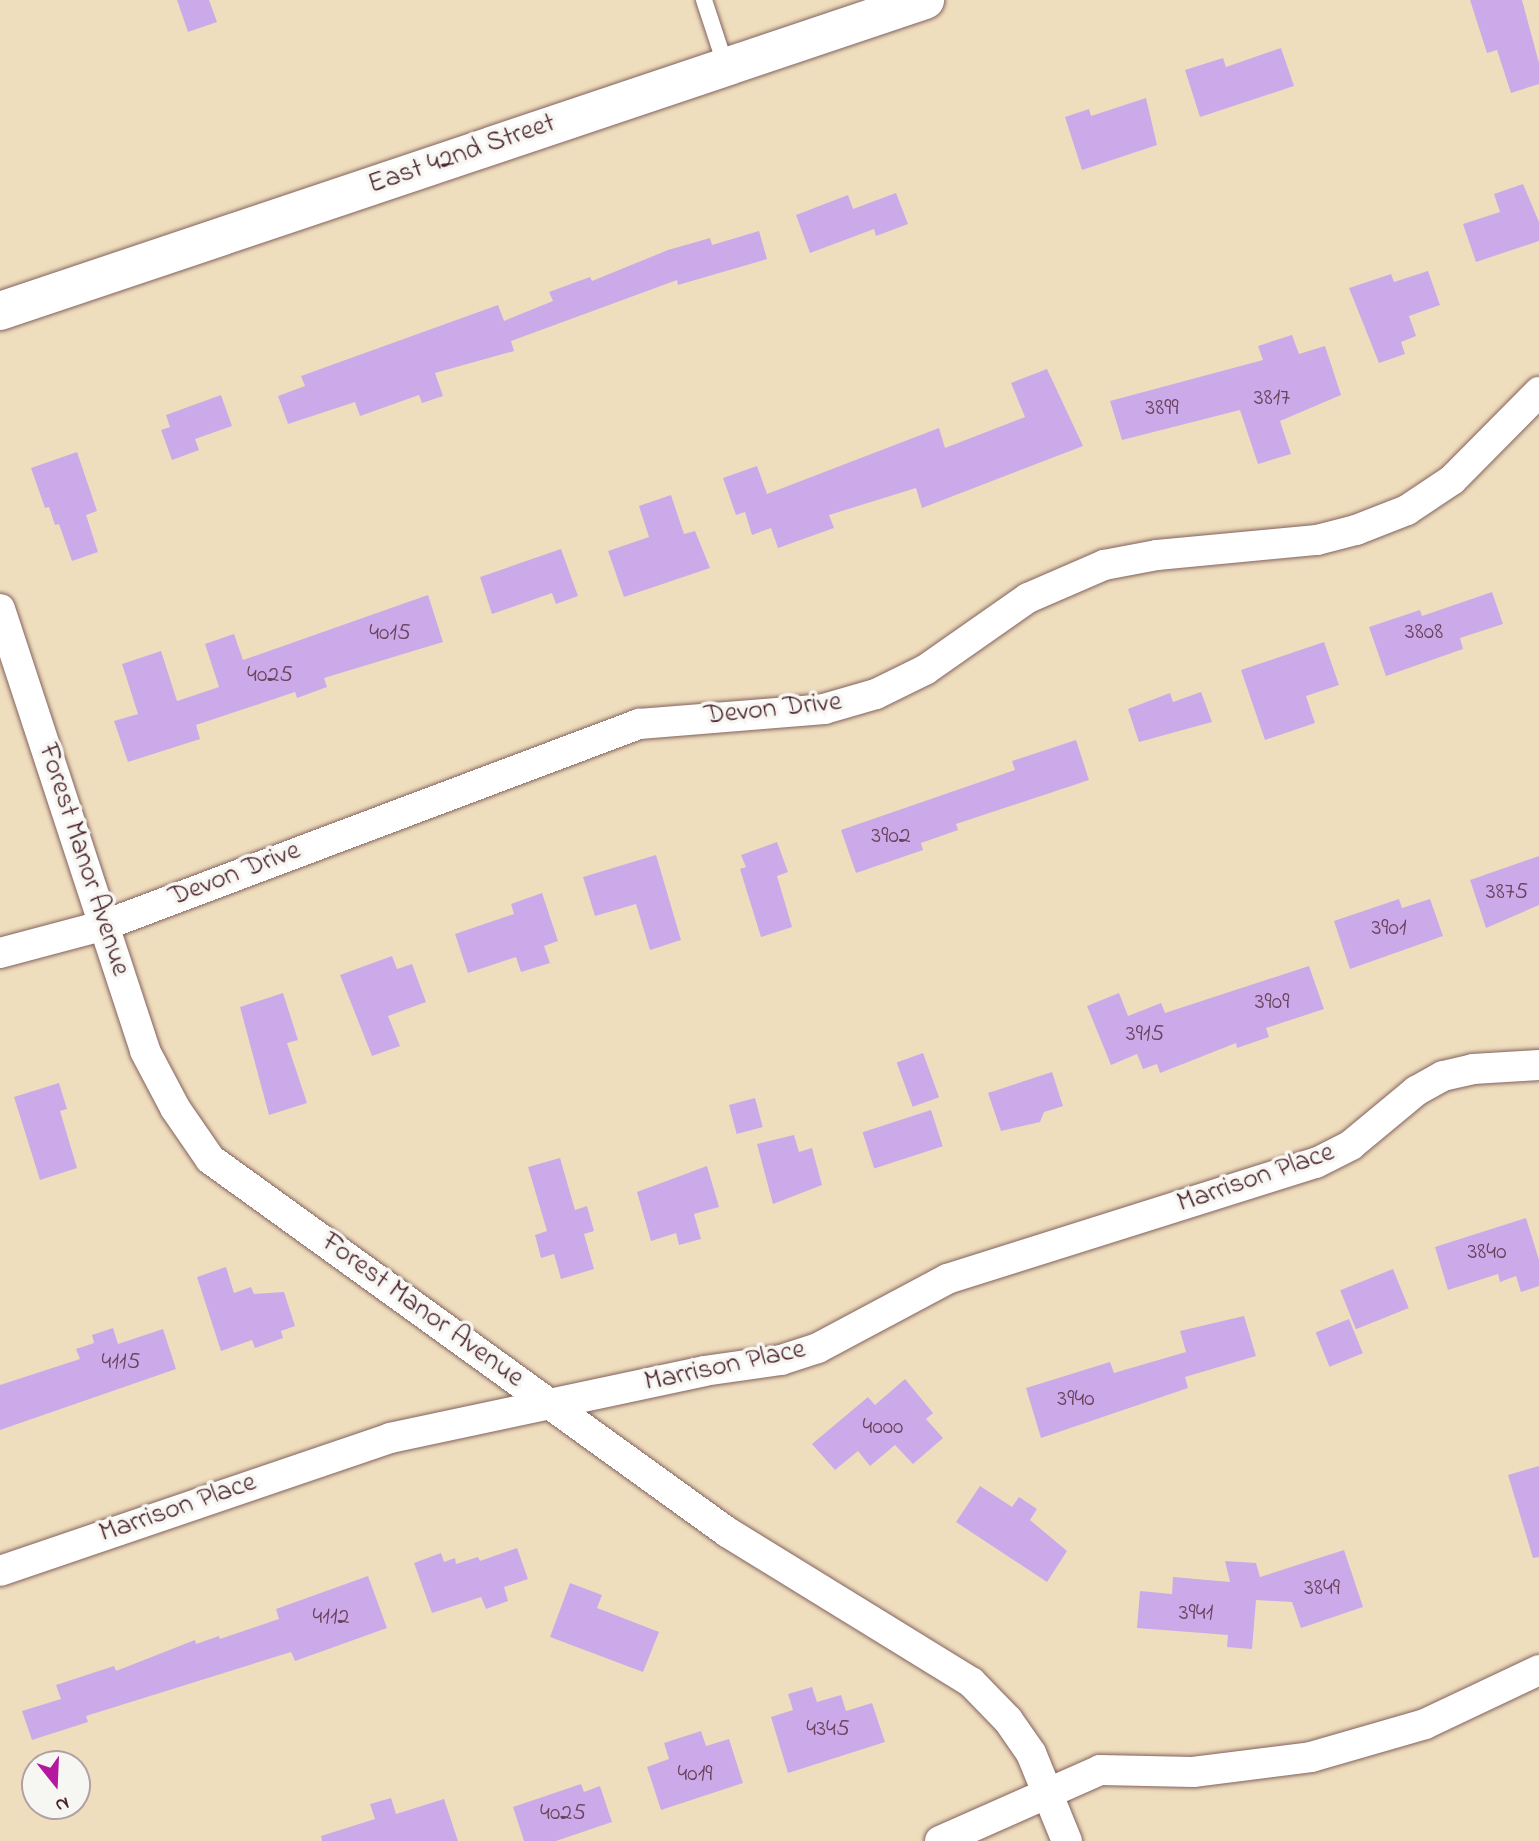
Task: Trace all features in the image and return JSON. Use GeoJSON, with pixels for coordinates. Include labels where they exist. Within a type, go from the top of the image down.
{"type":"FeatureCollection","features":[{"type":"Feature","properties":{"kind":"street","name":"East 42nd Street"},"geometry":{"type":"LineString","coordinates":[[0,311],[925,0]]}},
{"type":"Feature","properties":{"kind":"street","name":"Devon Drive"},"geometry":{"type":"LineString","coordinates":[[0,953],[105,925],[639,724],[824,709],[876,694],[925,670],[1028,598],[1104,565],[1157,555],[1317,540],[1369,526],[1407,510],[1452,480],[1539,392]]}},
{"type":"Feature","properties":{"kind":"street","name":"Forest Manor Avenue"},"geometry":{"type":"LineString","coordinates":[[0,609],[145,1051],[175,1108],[210,1159],[727,1532],[971,1682],[1017,1731],[1049,1792],[1068,1841]]}},
{"type":"Feature","properties":{"kind":"street","name":"Marrison Place"},"geometry":{"type":"LineString","coordinates":[[0,1571],[390,1438],[704,1371],[780,1360],[818,1348],[910,1295],[947,1279],[1316,1163],[1351,1145],[1416,1091],[1443,1076],[1461,1070],[1539,1065]]}},
{"type":"Feature","properties":{"kind":"street"},"geometry":{"type":"LineString","coordinates":[[940,1841],[1100,1770],[1193,1772],[1336,1752],[1425,1724],[1539,1671]]}},
{"type":"Feature","properties":{"kind":"lane"},"geometry":{"type":"LineString","coordinates":[[704,0],[726,66]]}},
{"type":"Feature","properties":{"kind":"building"},"geometry":{"type":"Polygon","coordinates":[[[177,0],[209,0],[217,22],[188,32],[177,0]]]}},
{"type":"Feature","properties":{"kind":"building"},"geometry":{"type":"Polygon","coordinates":[[[1470,0],[1522,0],[1539,63],[1539,84],[1511,93],[1497,50],[1487,53],[1470,0]]]}},
{"type":"Feature","properties":{"kind":"building"},"geometry":{"type":"Polygon","coordinates":[[[1281,48],[1294,86],[1200,117],[1185,70],[1223,58],[1226,67],[1281,48]]]}},
{"type":"Feature","properties":{"kind":"building"},"geometry":{"type":"Polygon","coordinates":[[[1146,98],[1157,145],[1082,170],[1065,117],[1089,109],[1091,116],[1146,98]]]}},
{"type":"Feature","properties":{"kind":"building"},"geometry":{"type":"Polygon","coordinates":[[[1523,184],[1539,222],[1539,241],[1476,262],[1463,224],[1500,212],[1494,194],[1523,184]]]}},
{"type":"Feature","properties":{"kind":"building"},"geometry":{"type":"Polygon","coordinates":[[[896,193],[908,224],[876,236],[874,229],[810,253],[796,215],[848,195],[853,209],[896,193]]]}},
{"type":"Feature","properties":{"kind":"building"},"geometry":{"type":"Polygon","coordinates":[[[759,231],[767,259],[678,285],[677,280],[511,341],[514,351],[435,373],[443,396],[422,403],[419,395],[360,416],[355,402],[288,424],[278,396],[305,386],[301,376],[498,305],[504,321],[553,301],[549,292],[590,277],[592,281],[668,250],[710,238],[712,245],[759,231]]]}},
{"type":"Feature","properties":{"kind":"building"},"geometry":{"type":"Polygon","coordinates":[[[1428,271],[1440,305],[1409,316],[1416,336],[1401,342],[1405,354],[1379,363],[1349,288],[1391,274],[1394,282],[1428,271]]]}},
{"type":"Feature","properties":{"kind":"building"},"geometry":{"type":"Polygon","coordinates":[[[1292,335],[1299,354],[1325,346],[1341,395],[1280,421],[1291,454],[1258,464],[1240,410],[1122,440],[1110,401],[1263,360],[1258,346],[1292,335]]]}},
{"type":"Feature","properties":{"kind":"building"},"geometry":{"type":"Polygon","coordinates":[[[1047,369],[1083,446],[922,508],[916,488],[829,515],[834,528],[778,548],[771,528],[752,535],[745,512],[736,515],[723,478],[757,466],[767,494],[939,428],[945,448],[1025,417],[1011,383],[1047,369]]]}},
{"type":"Feature","properties":{"kind":"building"},"geometry":{"type":"Polygon","coordinates":[[[221,395],[232,426],[195,439],[199,450],[172,460],[161,430],[170,427],[166,415],[221,395]]]}},
{"type":"Feature","properties":{"kind":"building"},"geometry":{"type":"Polygon","coordinates":[[[77,452],[97,511],[86,515],[98,552],[72,561],[59,524],[55,525],[49,507],[45,508],[31,468],[77,452]]]}},
{"type":"Feature","properties":{"kind":"building"},"geometry":{"type":"Polygon","coordinates":[[[671,495],[684,534],[695,531],[710,568],[624,597],[608,551],[649,537],[639,506],[671,495]]]}},
{"type":"Feature","properties":{"kind":"building"},"geometry":{"type":"Polygon","coordinates":[[[561,549],[578,596],[556,604],[552,593],[492,614],[480,577],[561,549]]]}},
{"type":"Feature","properties":{"kind":"building"},"geometry":{"type":"Polygon","coordinates":[[[1492,592],[1503,624],[1460,638],[1463,649],[1386,676],[1369,627],[1420,610],[1422,616],[1492,592]]]}},
{"type":"Feature","properties":{"kind":"building"},"geometry":{"type":"Polygon","coordinates":[[[428,595],[443,642],[324,678],[327,687],[297,698],[295,692],[196,725],[200,739],[128,762],[114,721],[138,714],[122,664],[161,651],[177,701],[219,687],[205,644],[234,634],[243,660],[428,595]]]}},
{"type":"Feature","properties":{"kind":"building"},"geometry":{"type":"Polygon","coordinates":[[[1324,642],[1339,685],[1306,696],[1315,723],[1265,740],[1241,670],[1324,642]]]}},
{"type":"Feature","properties":{"kind":"building"},"geometry":{"type":"Polygon","coordinates":[[[1201,692],[1212,722],[1139,742],[1128,709],[1170,693],[1173,702],[1201,692]]]}},
{"type":"Feature","properties":{"kind":"building"},"geometry":{"type":"Polygon","coordinates":[[[1076,740],[1089,780],[956,824],[958,830],[921,843],[923,850],[856,873],[841,830],[1015,770],[1012,761],[1076,740]]]}},
{"type":"Feature","properties":{"kind":"building"},"geometry":{"type":"Polygon","coordinates":[[[777,842],[788,872],[777,876],[792,927],[761,937],[740,869],[746,867],[741,855],[777,842]]]}},
{"type":"Feature","properties":{"kind":"building"},"geometry":{"type":"Polygon","coordinates":[[[656,855],[681,940],[650,950],[636,904],[595,916],[583,877],[656,855]]]}},
{"type":"Feature","properties":{"kind":"building"},"geometry":{"type":"Polygon","coordinates":[[[1539,856],[1539,905],[1486,928],[1470,880],[1539,856]]]}},
{"type":"Feature","properties":{"kind":"building"},"geometry":{"type":"Polygon","coordinates":[[[542,893],[558,941],[544,946],[550,963],[521,972],[516,957],[468,973],[455,934],[514,914],[511,904],[542,893]]]}},
{"type":"Feature","properties":{"kind":"building"},"geometry":{"type":"Polygon","coordinates":[[[1399,899],[1402,908],[1430,899],[1443,936],[1350,969],[1334,921],[1399,899]]]}},
{"type":"Feature","properties":{"kind":"building"},"geometry":{"type":"Polygon","coordinates":[[[392,956],[397,969],[412,964],[426,1002],[388,1016],[400,1046],[372,1056],[340,975],[392,956]]]}},
{"type":"Feature","properties":{"kind":"building"},"geometry":{"type":"Polygon","coordinates":[[[1309,966],[1324,1009],[1266,1028],[1269,1037],[1237,1048],[1236,1043],[1160,1073],[1157,1064],[1143,1069],[1137,1054],[1111,1065],[1087,1006],[1119,993],[1128,1016],[1161,1003],[1165,1013],[1309,966]]]}},
{"type":"Feature","properties":{"kind":"building"},"geometry":{"type":"Polygon","coordinates":[[[283,993],[298,1040],[287,1043],[307,1103],[269,1115],[240,1007],[283,993]]]}},
{"type":"Feature","properties":{"kind":"building"},"geometry":{"type":"Polygon","coordinates":[[[923,1053],[939,1097],[913,1107],[897,1063],[923,1053]]]}},
{"type":"Feature","properties":{"kind":"building"},"geometry":{"type":"Polygon","coordinates":[[[1052,1072],[1063,1106],[1044,1112],[1040,1122],[1001,1131],[988,1093],[1052,1072]]]}},
{"type":"Feature","properties":{"kind":"building"},"geometry":{"type":"Polygon","coordinates":[[[59,1083],[67,1109],[60,1111],[77,1168],[40,1180],[14,1097],[59,1083]]]}},
{"type":"Feature","properties":{"kind":"building"},"geometry":{"type":"Polygon","coordinates":[[[755,1098],[763,1127],[737,1134],[729,1105],[755,1098]]]}},
{"type":"Feature","properties":{"kind":"building"},"geometry":{"type":"Polygon","coordinates":[[[931,1110],[943,1146],[874,1168],[863,1132],[931,1110]]]}},
{"type":"Feature","properties":{"kind":"building"},"geometry":{"type":"Polygon","coordinates":[[[794,1135],[799,1152],[812,1148],[822,1185],[773,1204],[757,1144],[794,1135]]]}},
{"type":"Feature","properties":{"kind":"building"},"geometry":{"type":"Polygon","coordinates":[[[560,1158],[575,1210],[587,1206],[594,1231],[584,1234],[594,1269],[561,1279],[554,1254],[541,1258],[535,1235],[547,1231],[528,1167],[560,1158]]]}},
{"type":"Feature","properties":{"kind":"building"},"geometry":{"type":"Polygon","coordinates":[[[707,1166],[719,1207],[694,1214],[701,1239],[679,1245],[676,1233],[651,1241],[637,1192],[707,1166]]]}},
{"type":"Feature","properties":{"kind":"building"},"geometry":{"type":"Polygon","coordinates":[[[1526,1218],[1539,1260],[1539,1286],[1521,1292],[1516,1276],[1500,1282],[1498,1274],[1448,1290],[1435,1247],[1526,1218]]]}},
{"type":"Feature","properties":{"kind":"building"},"geometry":{"type":"Polygon","coordinates":[[[226,1267],[234,1293],[251,1287],[254,1294],[284,1292],[295,1326],[281,1331],[283,1338],[255,1348],[252,1340],[221,1351],[197,1277],[226,1267]]]}},
{"type":"Feature","properties":{"kind":"building"},"geometry":{"type":"Polygon","coordinates":[[[1393,1269],[1409,1308],[1356,1329],[1340,1290],[1393,1269]]]}},
{"type":"Feature","properties":{"kind":"building"},"geometry":{"type":"Polygon","coordinates":[[[1244,1316],[1256,1356],[1185,1377],[1188,1388],[1041,1438],[1026,1388],[1110,1362],[1114,1373],[1186,1352],[1180,1331],[1244,1316]]]}},
{"type":"Feature","properties":{"kind":"building"},"geometry":{"type":"Polygon","coordinates":[[[1349,1319],[1363,1353],[1329,1367],[1316,1332],[1349,1319]]]}},
{"type":"Feature","properties":{"kind":"building"},"geometry":{"type":"Polygon","coordinates":[[[113,1328],[118,1344],[163,1329],[176,1369],[0,1430],[0,1385],[80,1359],[76,1349],[94,1343],[92,1335],[113,1328]]]}},
{"type":"Feature","properties":{"kind":"building"},"geometry":{"type":"Polygon","coordinates":[[[905,1379],[933,1413],[926,1419],[943,1438],[913,1464],[895,1445],[870,1466],[858,1451],[835,1470],[812,1444],[868,1397],[875,1405],[905,1379]]]}},
{"type":"Feature","properties":{"kind":"building"},"geometry":{"type":"Polygon","coordinates":[[[1539,1466],[1539,1557],[1533,1558],[1508,1475],[1539,1466]]]}},
{"type":"Feature","properties":{"kind":"building"},"geometry":{"type":"Polygon","coordinates":[[[980,1486],[1012,1507],[1019,1497],[1037,1509],[1030,1520],[1067,1551],[1047,1582],[956,1522],[980,1486]]]}},
{"type":"Feature","properties":{"kind":"building"},"geometry":{"type":"Polygon","coordinates":[[[517,1548],[528,1579],[504,1587],[508,1601],[486,1609],[481,1597],[432,1613],[414,1563],[441,1553],[444,1562],[455,1558],[456,1564],[478,1557],[480,1561],[517,1548]]]}},
{"type":"Feature","properties":{"kind":"building"},"geometry":{"type":"Polygon","coordinates":[[[1344,1550],[1363,1607],[1301,1628],[1292,1602],[1256,1600],[1252,1649],[1227,1647],[1228,1635],[1137,1628],[1140,1591],[1172,1594],[1173,1577],[1230,1582],[1225,1561],[1256,1563],[1260,1577],[1344,1550]]]}},
{"type":"Feature","properties":{"kind":"building"},"geometry":{"type":"Polygon","coordinates":[[[368,1576],[387,1628],[295,1661],[291,1652],[86,1716],[88,1722],[32,1740],[22,1711],[61,1699],[56,1685],[114,1666],[116,1671],[195,1640],[196,1644],[219,1636],[220,1639],[279,1619],[276,1609],[368,1576]]]}},
{"type":"Feature","properties":{"kind":"building"},"geometry":{"type":"Polygon","coordinates":[[[570,1583],[602,1595],[597,1608],[659,1632],[643,1672],[550,1637],[570,1583]]]}},
{"type":"Feature","properties":{"kind":"building"},"geometry":{"type":"Polygon","coordinates":[[[812,1687],[817,1702],[841,1695],[846,1711],[872,1703],[885,1742],[788,1773],[771,1717],[793,1710],[788,1694],[812,1687]]]}},
{"type":"Feature","properties":{"kind":"building"},"geometry":{"type":"Polygon","coordinates":[[[701,1731],[706,1746],[729,1739],[743,1783],[661,1810],[647,1767],[669,1759],[664,1743],[701,1731]]]}},
{"type":"Feature","properties":{"kind":"building"},"geometry":{"type":"Polygon","coordinates":[[[581,1784],[584,1792],[600,1786],[612,1822],[556,1841],[524,1841],[513,1807],[581,1784]]]}},
{"type":"Feature","properties":{"kind":"building"},"geometry":{"type":"Polygon","coordinates":[[[391,1798],[396,1814],[444,1799],[458,1841],[322,1841],[321,1836],[375,1819],[370,1804],[391,1798]]]}}]}
